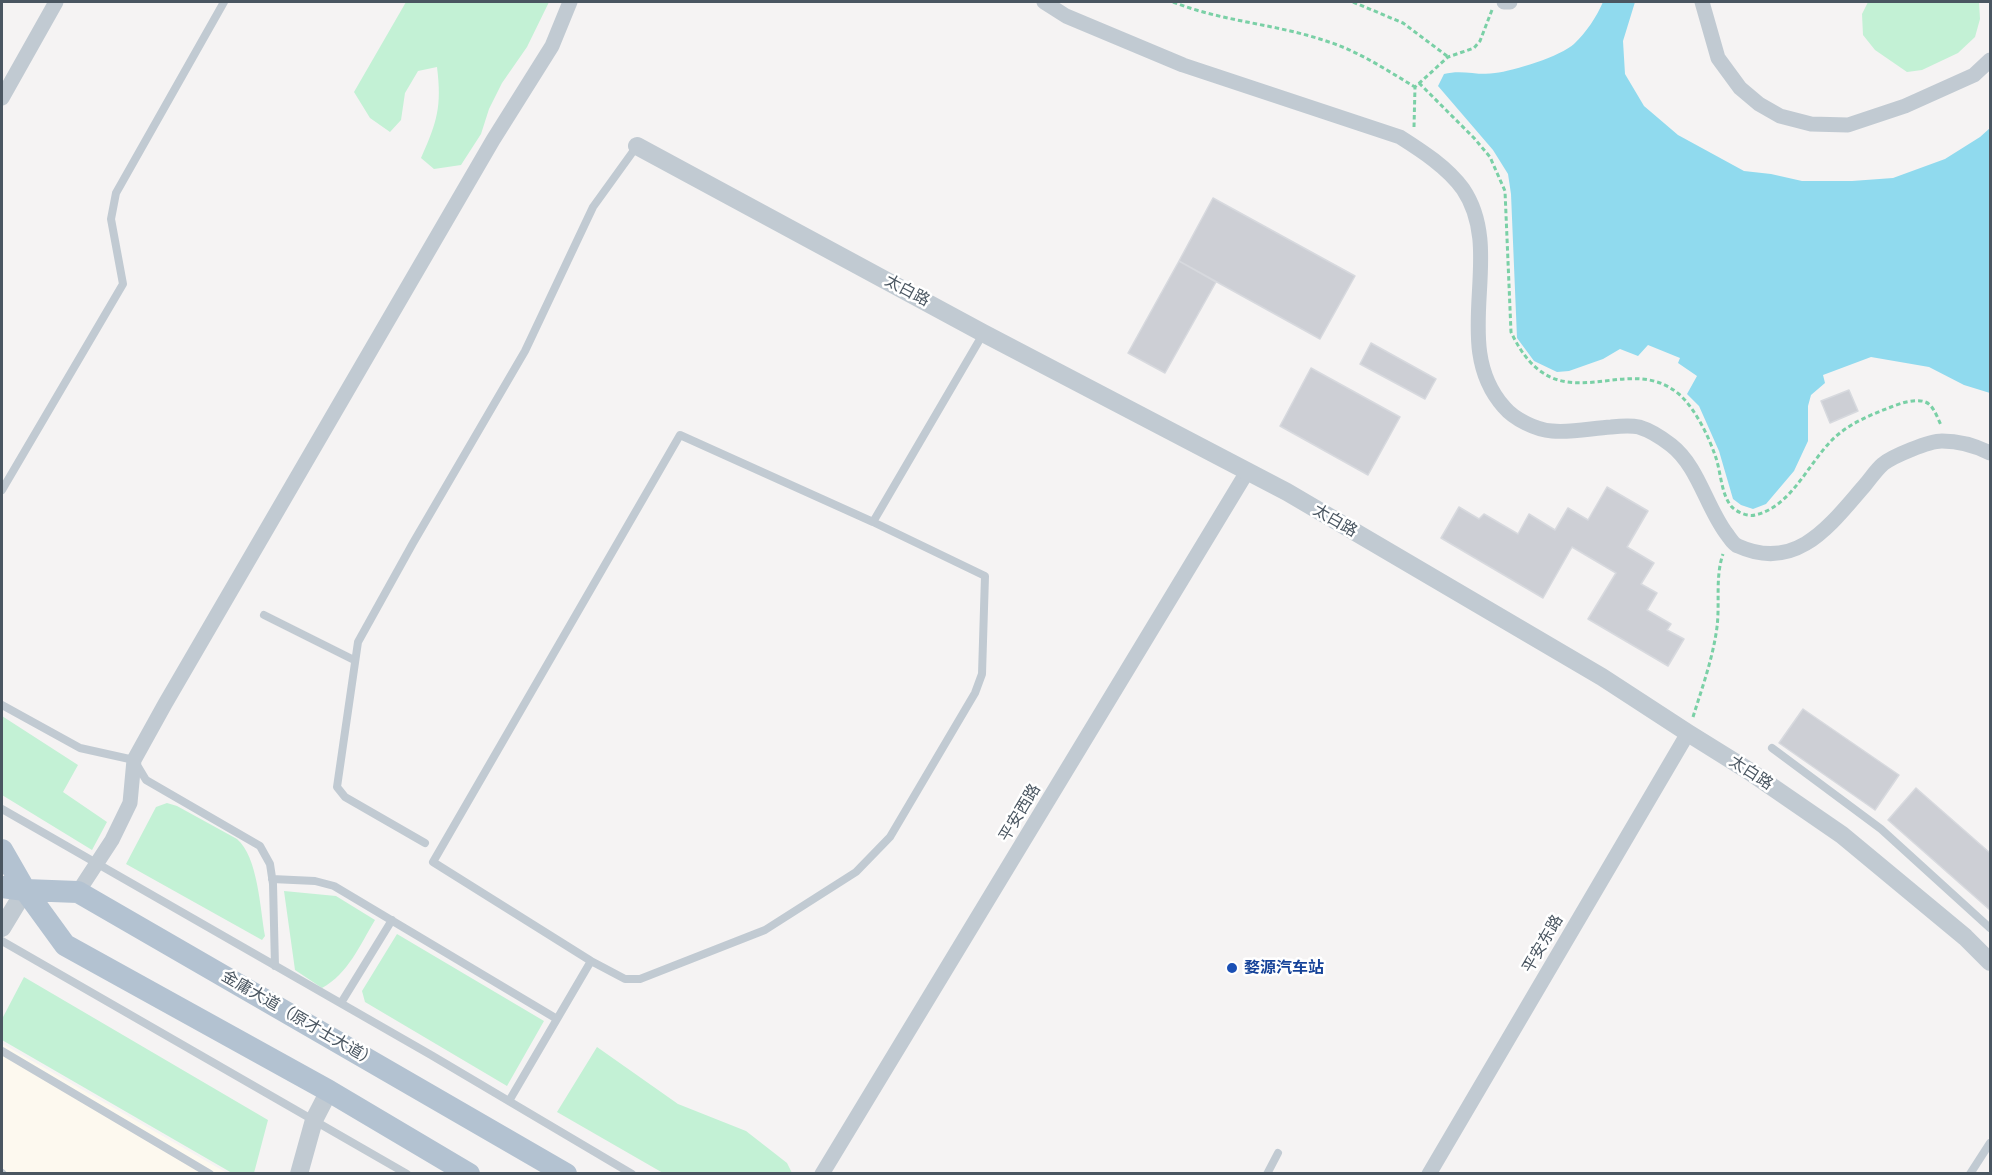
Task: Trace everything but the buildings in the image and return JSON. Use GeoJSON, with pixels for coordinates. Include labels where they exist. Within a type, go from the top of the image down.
{"type":"FeatureCollection","features":[{"type":"Feature","properties":{"kind":"main road"},"geometry":{"type":"LineString","coordinates":[[2,850],[25,890],[65,945],[328,1091],[469,1173]]}},
{"type":"Feature","properties":{"kind":"main road","name":"金庸大道（原才士大道）"},"geometry":{"type":"LineString","coordinates":[[2,887],[78,892],[566,1173]]}},
{"type":"Feature","properties":{"kind":"street"},"geometry":{"type":"LineString","coordinates":[[78,892],[112,840],[130,803],[134,760],[493,140],[552,46],[570,2]]}},
{"type":"Feature","properties":{"kind":"street"},"geometry":{"type":"LineString","coordinates":[[1044,2],[1066,16],[1183,65],[1400,137],[1428,155],[1462,189],[1475,214],[1480,240],[1478,340],[1480,366],[1504,408],[1526,422],[1552,431],[1623,426],[1639,427],[1656,435],[1672,446],[1689,466],[1719,523],[1735,545],[1773,555],[1816,538],[1883,464],[1904,452],[1941,441],[1976,446],[1990,453]]}},
{"type":"Feature","properties":{"kind":"street"},"geometry":{"type":"LineString","coordinates":[[1504,2],[1510,2]]}},
{"type":"Feature","properties":{"kind":"street"},"geometry":{"type":"LineString","coordinates":[[1702,2],[1718,58],[1740,88],[1759,104],[1780,116],[1811,124],[1848,125],[1905,106],[1974,75],[1990,60]]}},
{"type":"Feature","properties":{"kind":"street"},"geometry":{"type":"LineString","coordinates":[[2,98],[53,3]]}},
{"type":"Feature","properties":{"kind":"street","name":"太白路"},"geometry":{"type":"LineString","coordinates":[[637,146],[983,333],[1287,492],[1602,677],[1749,771],[1842,835],[1965,937],[1990,962]]}},
{"type":"Feature","properties":{"kind":"street","name":"平安西路"},"geometry":{"type":"LineString","coordinates":[[822,1173],[1247,472]]}},
{"type":"Feature","properties":{"kind":"street","name":"平安东路"},"geometry":{"type":"LineString","coordinates":[[1429,1173],[1688,733]]}},
{"type":"Feature","properties":{"kind":"street"},"geometry":{"type":"LineString","coordinates":[[2,928],[25,890]]}},
{"type":"Feature","properties":{"kind":"street"},"geometry":{"type":"LineString","coordinates":[[299,1173],[314,1120],[328,1091]]}},
{"type":"Feature","properties":{"kind":"lane"},"geometry":{"type":"LineString","coordinates":[[2,490],[123,284],[111,219],[117,193],[224,2]]}},
{"type":"Feature","properties":{"kind":"lane"},"geometry":{"type":"LineString","coordinates":[[425,843],[345,797],[337,787],[358,642],[525,351],[593,207],[637,146]]}},
{"type":"Feature","properties":{"kind":"lane"},"geometry":{"type":"LineString","coordinates":[[873,522],[983,333]]}},
{"type":"Feature","properties":{"kind":"lane"},"geometry":{"type":"LineString","coordinates":[[680,435],[873,522],[985,576],[982,674],[975,693],[890,837],[856,872],[765,930],[640,979],[625,979],[591,962],[433,862],[680,435]]}},
{"type":"Feature","properties":{"kind":"lane"},"geometry":{"type":"LineString","coordinates":[[264,615],[354,660]]}},
{"type":"Feature","properties":{"kind":"lane"},"geometry":{"type":"LineString","coordinates":[[2,705],[80,748],[134,760],[146,780],[260,846],[270,864],[272,879],[275,966]]}},
{"type":"Feature","properties":{"kind":"lane"},"geometry":{"type":"LineString","coordinates":[[1772,748],[1881,829],[1990,928]]}},
{"type":"Feature","properties":{"kind":"lane"},"geometry":{"type":"LineString","coordinates":[[2,809],[632,1173]]}},
{"type":"Feature","properties":{"kind":"lane"},"geometry":{"type":"LineString","coordinates":[[272,879],[315,881],[334,886],[557,1019]]}},
{"type":"Feature","properties":{"kind":"lane"},"geometry":{"type":"LineString","coordinates":[[341,1003],[392,920]]}},
{"type":"Feature","properties":{"kind":"lane"},"geometry":{"type":"LineString","coordinates":[[2,941],[407,1173]]}},
{"type":"Feature","properties":{"kind":"lane"},"geometry":{"type":"LineString","coordinates":[[509,1101],[591,962]]}},
{"type":"Feature","properties":{"kind":"lane"},"geometry":{"type":"LineString","coordinates":[[2,1051],[210,1173]]}},
{"type":"Feature","properties":{"kind":"lane"},"geometry":{"type":"LineString","coordinates":[[1970,1173],[1990,1143]]}},
{"type":"Feature","properties":{"kind":"lane"},"geometry":{"type":"LineString","coordinates":[[1267,1173],[1278,1153]]}},
{"type":"Feature","properties":{"kind":"path"},"geometry":{"type":"LineString","coordinates":[[1173,2],[1214,16],[1331,42],[1376,64],[1415,87]]}},
{"type":"Feature","properties":{"kind":"path"},"geometry":{"type":"LineString","coordinates":[[1353,2],[1403,23],[1448,57]]}},
{"type":"Feature","properties":{"kind":"path"},"geometry":{"type":"LineString","coordinates":[[1410,144],[1415,119],[1415,87],[1448,57],[1474,48],[1480,41],[1493,2]]}},
{"type":"Feature","properties":{"kind":"path"},"geometry":{"type":"LineString","coordinates":[[1419,83],[1491,157],[1505,191],[1511,332],[1520,351],[1532,365],[1548,377],[1560,381],[1582,384],[1645,380],[1663,384],[1678,394],[1689,404],[1698,420],[1715,457],[1724,491],[1731,506],[1738,512],[1751,516],[1763,513],[1785,499],[1833,439],[1867,416],[1899,404],[1923,401],[1931,405],[1950,442]]}},
{"type":"Feature","properties":{"kind":"path"},"geometry":{"type":"LineString","coordinates":[[1688,733],[1717,630],[1719,567],[1729,537]]}},
{"type":"Feature","properties":{"kind":"shaded area"},"geometry":{"type":"Polygon","coordinates":[[[3,1044],[227,1173],[2,1174],[3,1044]]]}},
{"type":"Feature","properties":{"kind":"green space"},"geometry":{"type":"Polygon","coordinates":[[[406,2],[549,2],[527,47],[502,83],[489,109],[481,134],[461,165],[434,169],[421,158],[437,114],[439,93],[437,67],[418,71],[405,93],[401,120],[390,132],[370,118],[354,92],[406,2]]]}},
{"type":"Feature","properties":{"kind":"green space"},"geometry":{"type":"Polygon","coordinates":[[[1868,2],[1979,2],[1980,19],[1975,37],[1958,53],[1922,70],[1907,72],[1875,50],[1863,35],[1862,14],[1868,2]]]}},
{"type":"Feature","properties":{"kind":"green space"},"geometry":{"type":"Polygon","coordinates":[[[2,716],[78,765],[63,792],[107,822],[92,850],[2,795],[2,716]]]}},
{"type":"Feature","properties":{"kind":"green space"},"geometry":{"type":"Polygon","coordinates":[[[167,803],[177,806],[237,839],[244,847],[250,858],[257,884],[265,936],[262,940],[126,864],[156,807],[167,803]]]}},
{"type":"Feature","properties":{"kind":"green space"},"geometry":{"type":"Polygon","coordinates":[[[284,891],[336,896],[375,920],[346,967],[322,988],[295,970],[284,891]]]}},
{"type":"Feature","properties":{"kind":"green space"},"geometry":{"type":"Polygon","coordinates":[[[397,934],[544,1021],[507,1086],[365,1002],[362,991],[397,934]]]}},
{"type":"Feature","properties":{"kind":"green space"},"geometry":{"type":"Polygon","coordinates":[[[24,977],[268,1120],[254,1173],[232,1173],[2,1040],[2,1019],[24,977]]]}},
{"type":"Feature","properties":{"kind":"green space"},"geometry":{"type":"Polygon","coordinates":[[[597,1047],[678,1104],[746,1131],[787,1163],[792,1173],[663,1173],[557,1112],[597,1047]]]}},
{"type":"Feature","properties":{"kind":"water"},"geometry":{"type":"Polygon","coordinates":[[[1603,2],[1635,2],[1623,41],[1625,74],[1644,106],[1678,135],[1744,171],[1802,181],[1893,178],[1945,159],[1990,128],[1990,393],[1964,385],[1929,367],[1871,357],[1823,375],[1825,383],[1811,395],[1808,406],[1808,441],[1794,471],[1766,504],[1753,509],[1733,499],[1719,451],[1699,406],[1687,394],[1697,376],[1678,363],[1680,358],[1648,345],[1638,356],[1620,349],[1603,359],[1569,371],[1557,372],[1534,361],[1517,338],[1511,194],[1508,174],[1493,150],[1438,86],[1444,74],[1503,72],[1537,62],[1568,49],[1583,35],[1603,2]]]}},
{"type":"Feature","properties":{"kind":"place","name":"婺源汽车站"},"geometry":{"type":"Point","coordinates":[1232,968]}}]}
